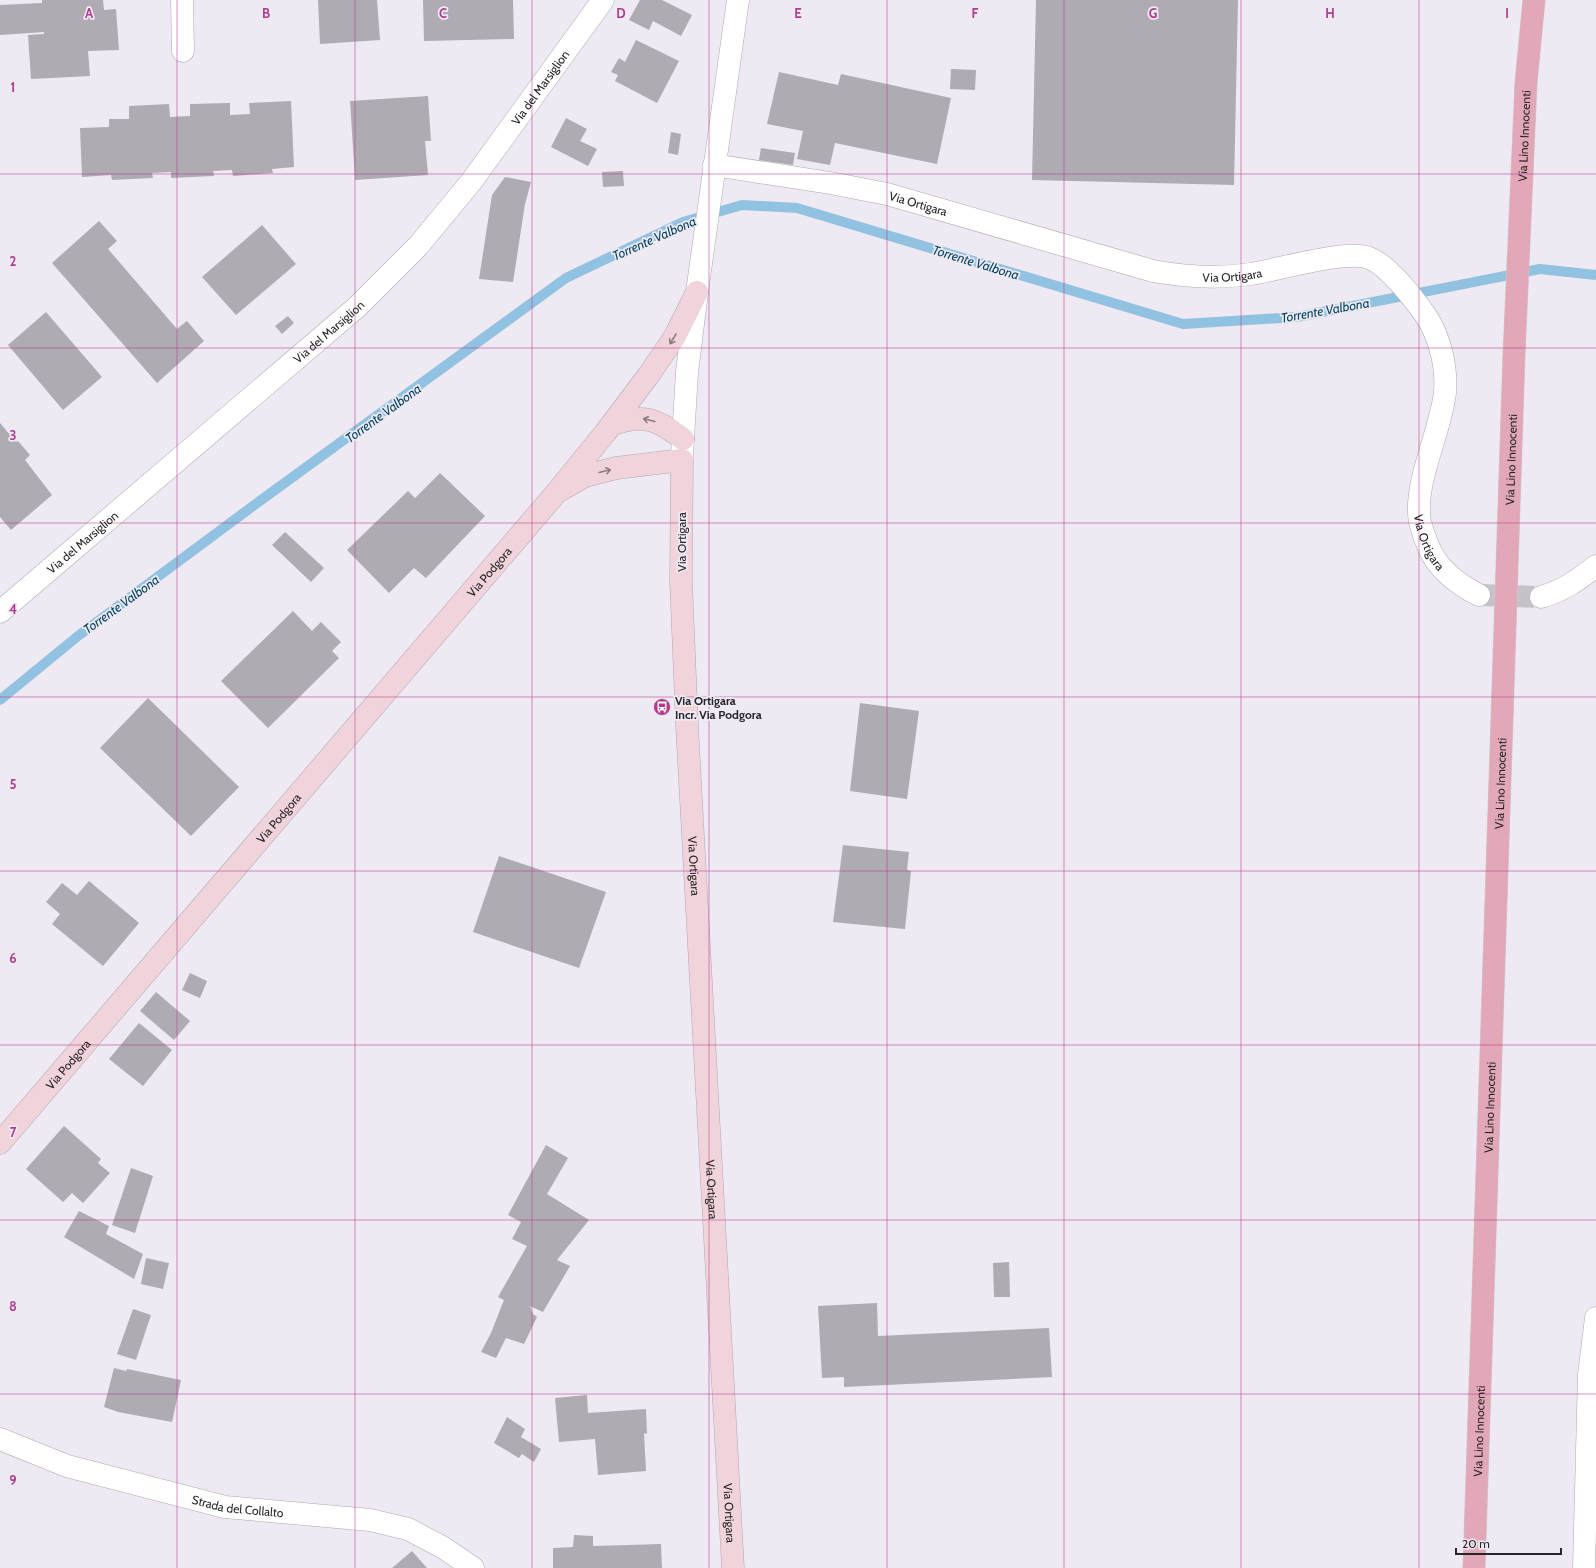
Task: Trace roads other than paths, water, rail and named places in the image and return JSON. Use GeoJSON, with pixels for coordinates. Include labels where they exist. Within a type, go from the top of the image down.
{"type":"FeatureCollection","features":[{"type":"Feature","properties":{"kind":"main road","name":"Via Lino Innocenti"},"geometry":{"type":"LineString","coordinates":[[1474,1568],[1514,355],[1526,83],[1534,0]]}},
{"type":"Feature","properties":{"kind":"main road","name":"Via Podgora"},"geometry":{"type":"LineString","coordinates":[[0,1143],[557,492],[648,376],[674,338],[697,292]]}},
{"type":"Feature","properties":{"kind":"main road"},"geometry":{"type":"LineString","coordinates":[[611,425],[626,419],[640,418],[652,420],[666,426],[683,439]]}},
{"type":"Feature","properties":{"kind":"main road","name":"Via Podgora"},"geometry":{"type":"LineString","coordinates":[[557,492],[591,474],[624,467],[682,460]]}},
{"type":"Feature","properties":{"kind":"main road","name":"Via Ortigara"},"geometry":{"type":"LineString","coordinates":[[682,460],[681,581],[687,726],[734,1568]]}},
{"type":"Feature","properties":{"kind":"street"},"geometry":{"type":"LineString","coordinates":[[182,0],[183,51]]}},
{"type":"Feature","properties":{"kind":"street","name":"Via del Marsiglion"},"geometry":{"type":"LineString","coordinates":[[0,612],[345,317],[418,246],[471,182],[603,0]]}},
{"type":"Feature","properties":{"kind":"street","name":"Via Ortigara"},"geometry":{"type":"LineString","coordinates":[[682,460],[687,372],[714,165],[738,0]]}},
{"type":"Feature","properties":{"kind":"street","name":"Via Ortigara"},"geometry":{"type":"LineString","coordinates":[[714,165],[830,183],[887,194],[1146,269],[1184,276],[1214,277],[1250,274],[1321,260],[1353,256],[1368,257],[1380,264],[1395,278],[1426,317],[1436,336],[1442,355],[1445,393],[1422,484],[1420,521],[1433,556],[1442,567],[1466,588],[1479,595]]}},
{"type":"Feature","properties":{"kind":"street"},"geometry":{"type":"LineString","coordinates":[[1541,598],[1557,593],[1596,566]]}},
{"type":"Feature","properties":{"kind":"street"},"geometry":{"type":"LineString","coordinates":[[1584,1568],[1589,1374],[1596,1318]]}},
{"type":"Feature","properties":{"kind":"street","name":"Strada del Collalto"},"geometry":{"type":"LineString","coordinates":[[0,1439],[67,1466],[225,1507],[370,1520],[408,1529],[444,1548],[472,1568]]}},
{"type":"Feature","properties":{"kind":"waterway","name":"Torrente Valbona"},"geometry":{"type":"LineString","coordinates":[[0,700],[78,636],[253,506],[566,278],[683,222],[742,205],[797,208],[1183,324],[1297,317],[1540,269],[1596,275]]}},
{"type":"Feature","properties":{"kind":"tunnel"},"geometry":{"type":"LineString","coordinates":[[1479,595],[1541,597]]}},
{"type":"Feature","properties":{"kind":"place","name":"Via Ortigara Incr. Via Podgora"},"geometry":{"type":"Point","coordinates":[662,707]}}]}
